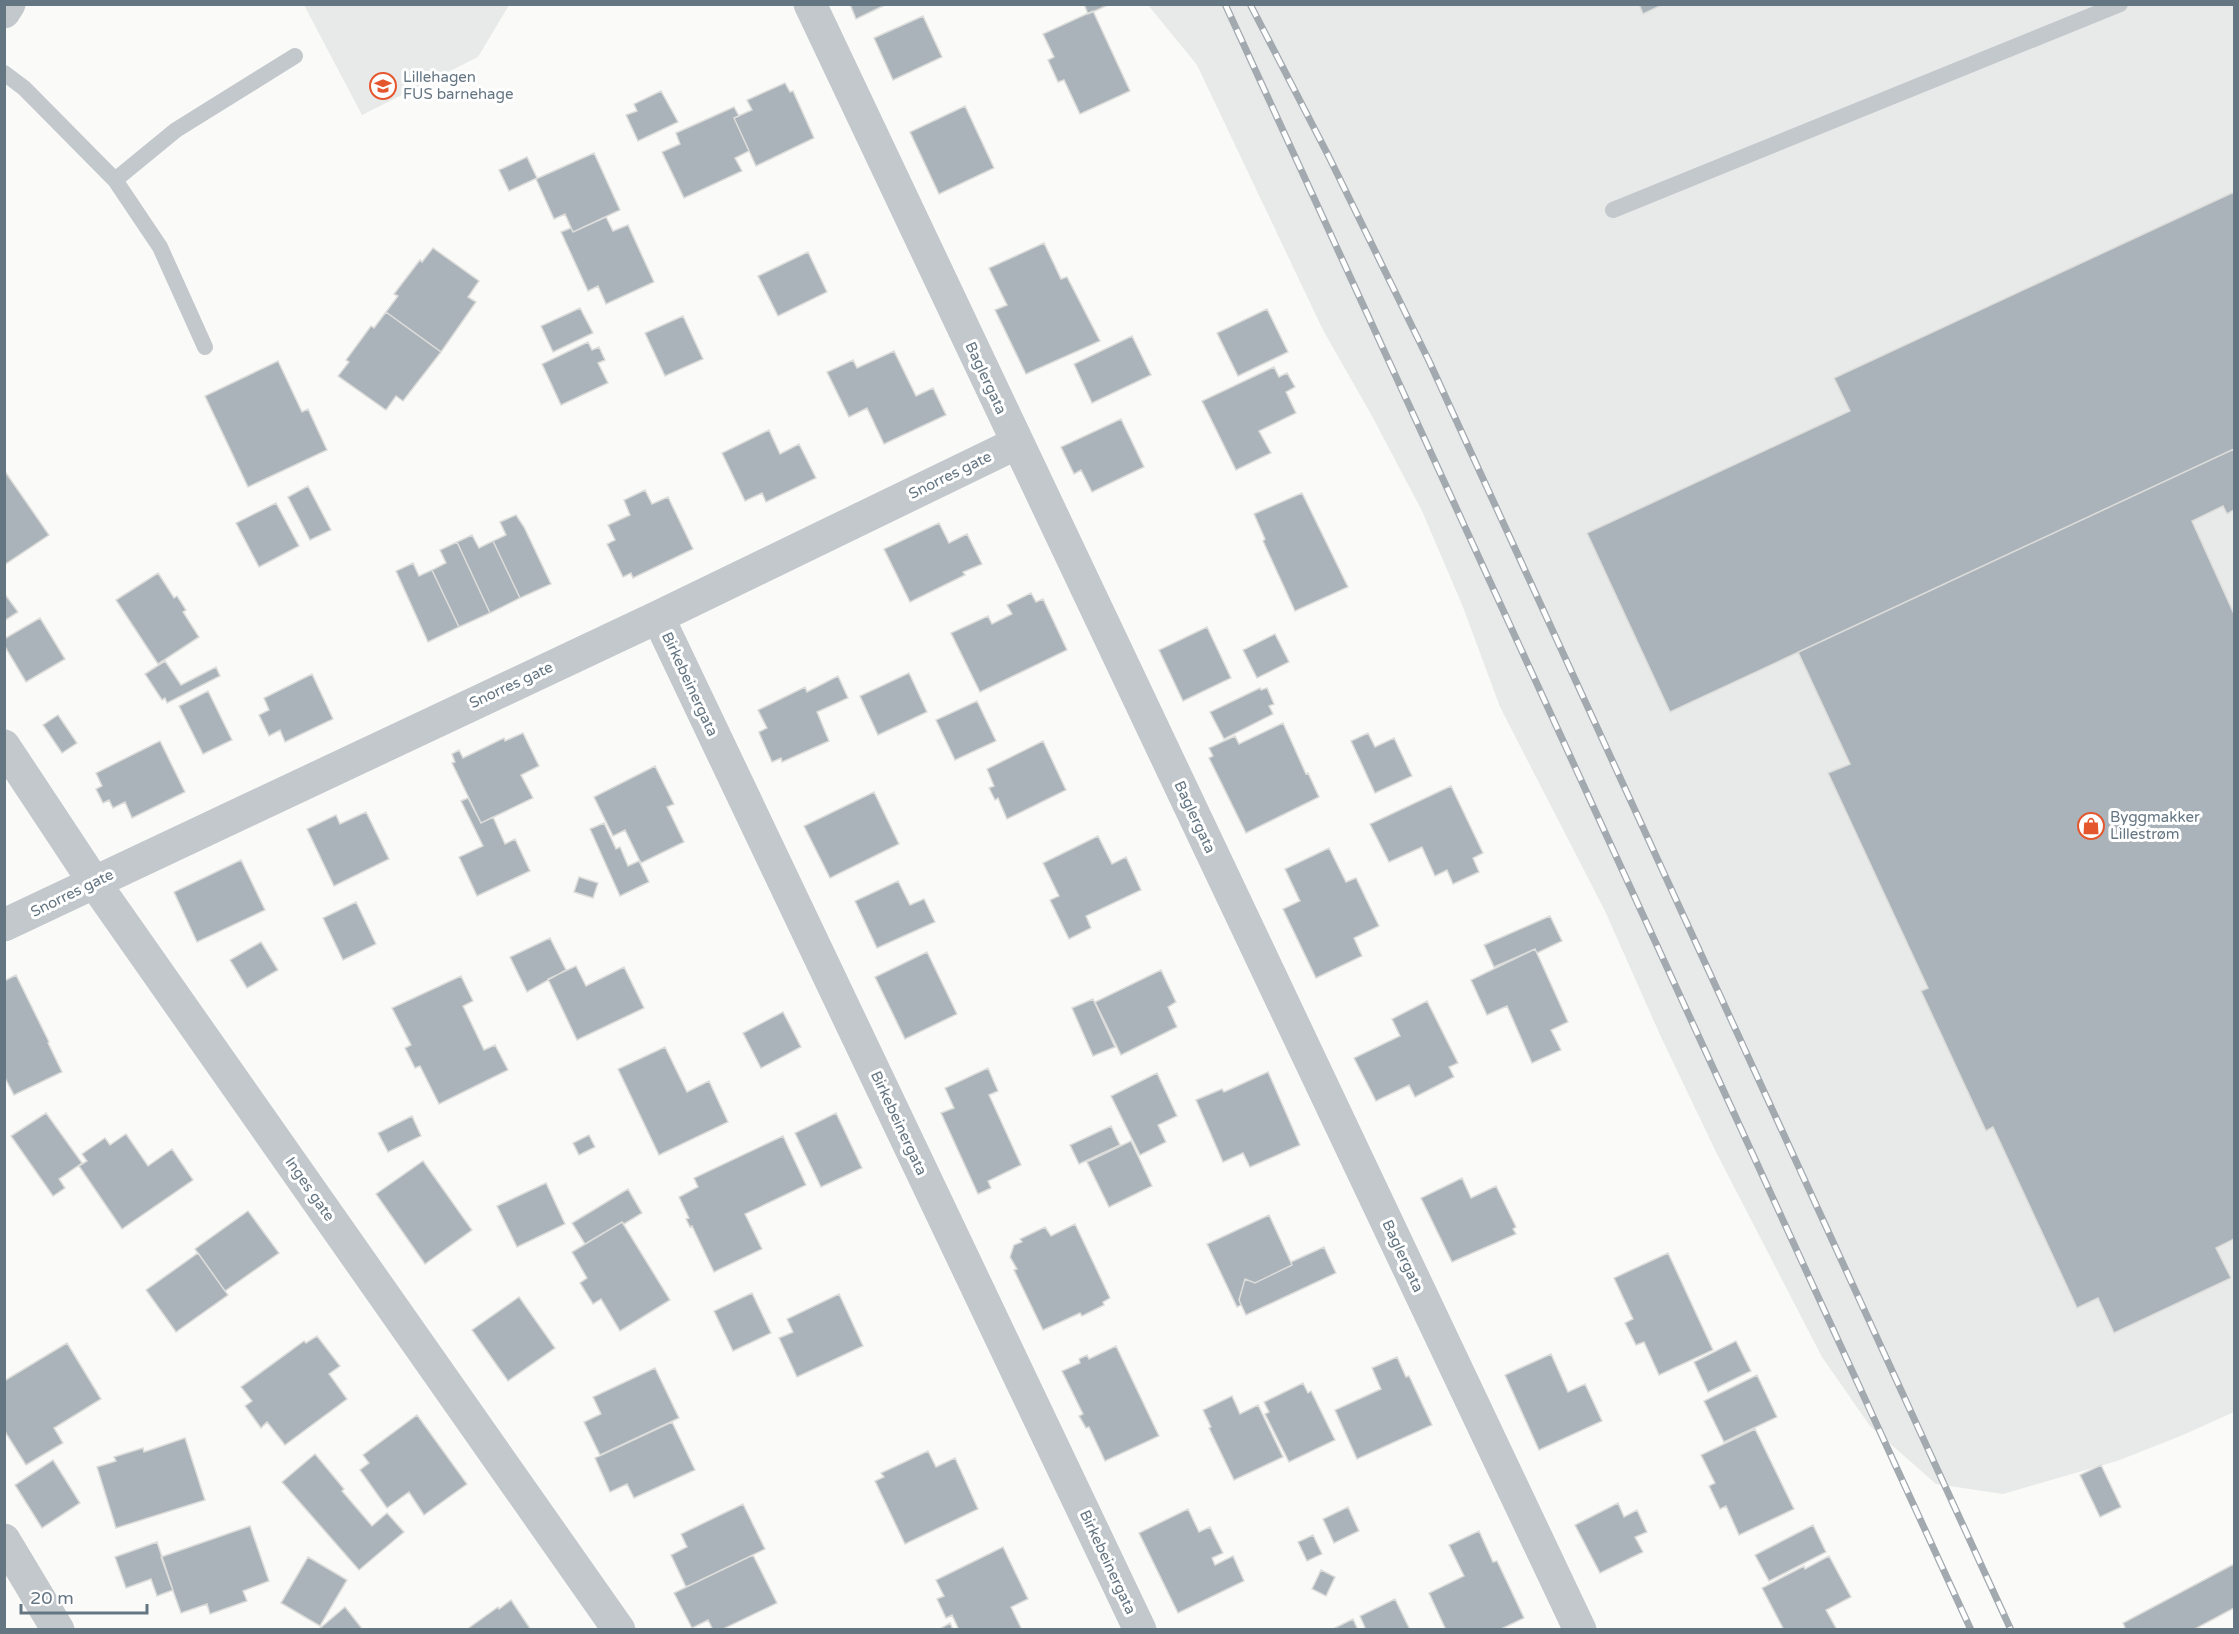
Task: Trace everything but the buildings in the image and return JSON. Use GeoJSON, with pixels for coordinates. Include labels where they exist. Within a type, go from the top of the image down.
{"type":"FeatureCollection","features":[{"type":"Feature","properties":{"kind":"street"},"geometry":{"type":"LineString","coordinates":[[4,12],[9,4]]}},
{"type":"Feature","properties":{"kind":"street","name":"Baglergata"},"geometry":{"type":"LineString","coordinates":[[810,4],[1580,1629]]}},
{"type":"Feature","properties":{"kind":"street","name":"Snorres gate"},"geometry":{"type":"LineString","coordinates":[[4,926],[658,617],[1017,443]]}},
{"type":"Feature","properties":{"kind":"street","name":"Birkebeinergata"},"geometry":{"type":"LineString","coordinates":[[658,617],[1140,1629]]}},
{"type":"Feature","properties":{"kind":"street","name":"Inges gate"},"geometry":{"type":"LineString","coordinates":[[4,746],[94,882],[619,1629]]}},
{"type":"Feature","properties":{"kind":"street"},"geometry":{"type":"LineString","coordinates":[[4,1540],[58,1629]]}},
{"type":"Feature","properties":{"kind":"lane"},"geometry":{"type":"LineString","coordinates":[[1613,210],[2120,4]]}},
{"type":"Feature","properties":{"kind":"lane"},"geometry":{"type":"LineString","coordinates":[[115,180],[176,130],[295,56]]}},
{"type":"Feature","properties":{"kind":"lane"},"geometry":{"type":"LineString","coordinates":[[4,73],[24,88],[115,180],[160,247],[205,347]]}},
{"type":"Feature","properties":{"kind":"shaded area","name":"Lillehagen FUS barnehage"},"geometry":{"type":"Polygon","coordinates":[[[304,5],[509,5],[478,57],[362,115],[304,5]]]}},
{"type":"Feature","properties":{"kind":"shaded area"},"geometry":{"type":"Polygon","coordinates":[[[1148,5],[2234,5],[2234,1412],[2117,1461],[2003,1494],[1936,1484],[1870,1426],[1822,1357],[1717,1154],[1661,1037],[1605,911],[1500,707],[1463,607],[1422,511],[1323,330],[1197,65],[1148,5]]]}},
{"type":"Feature","properties":{"kind":"railway"},"geometry":{"type":"LineString","coordinates":[[1225,4],[1971,1630]]}},
{"type":"Feature","properties":{"kind":"railway"},"geometry":{"type":"LineString","coordinates":[[1250,4],[1328,155],[1429,361],[2011,1630]]}},
{"type":"Feature","properties":{"kind":"place","name":"Lillehagen FUS barnehage"},"geometry":{"type":"Point","coordinates":[383,86]}},
{"type":"Feature","properties":{"kind":"place","name":"Byggmakker Lillestrøm"},"geometry":{"type":"Point","coordinates":[2091,826]}}]}
